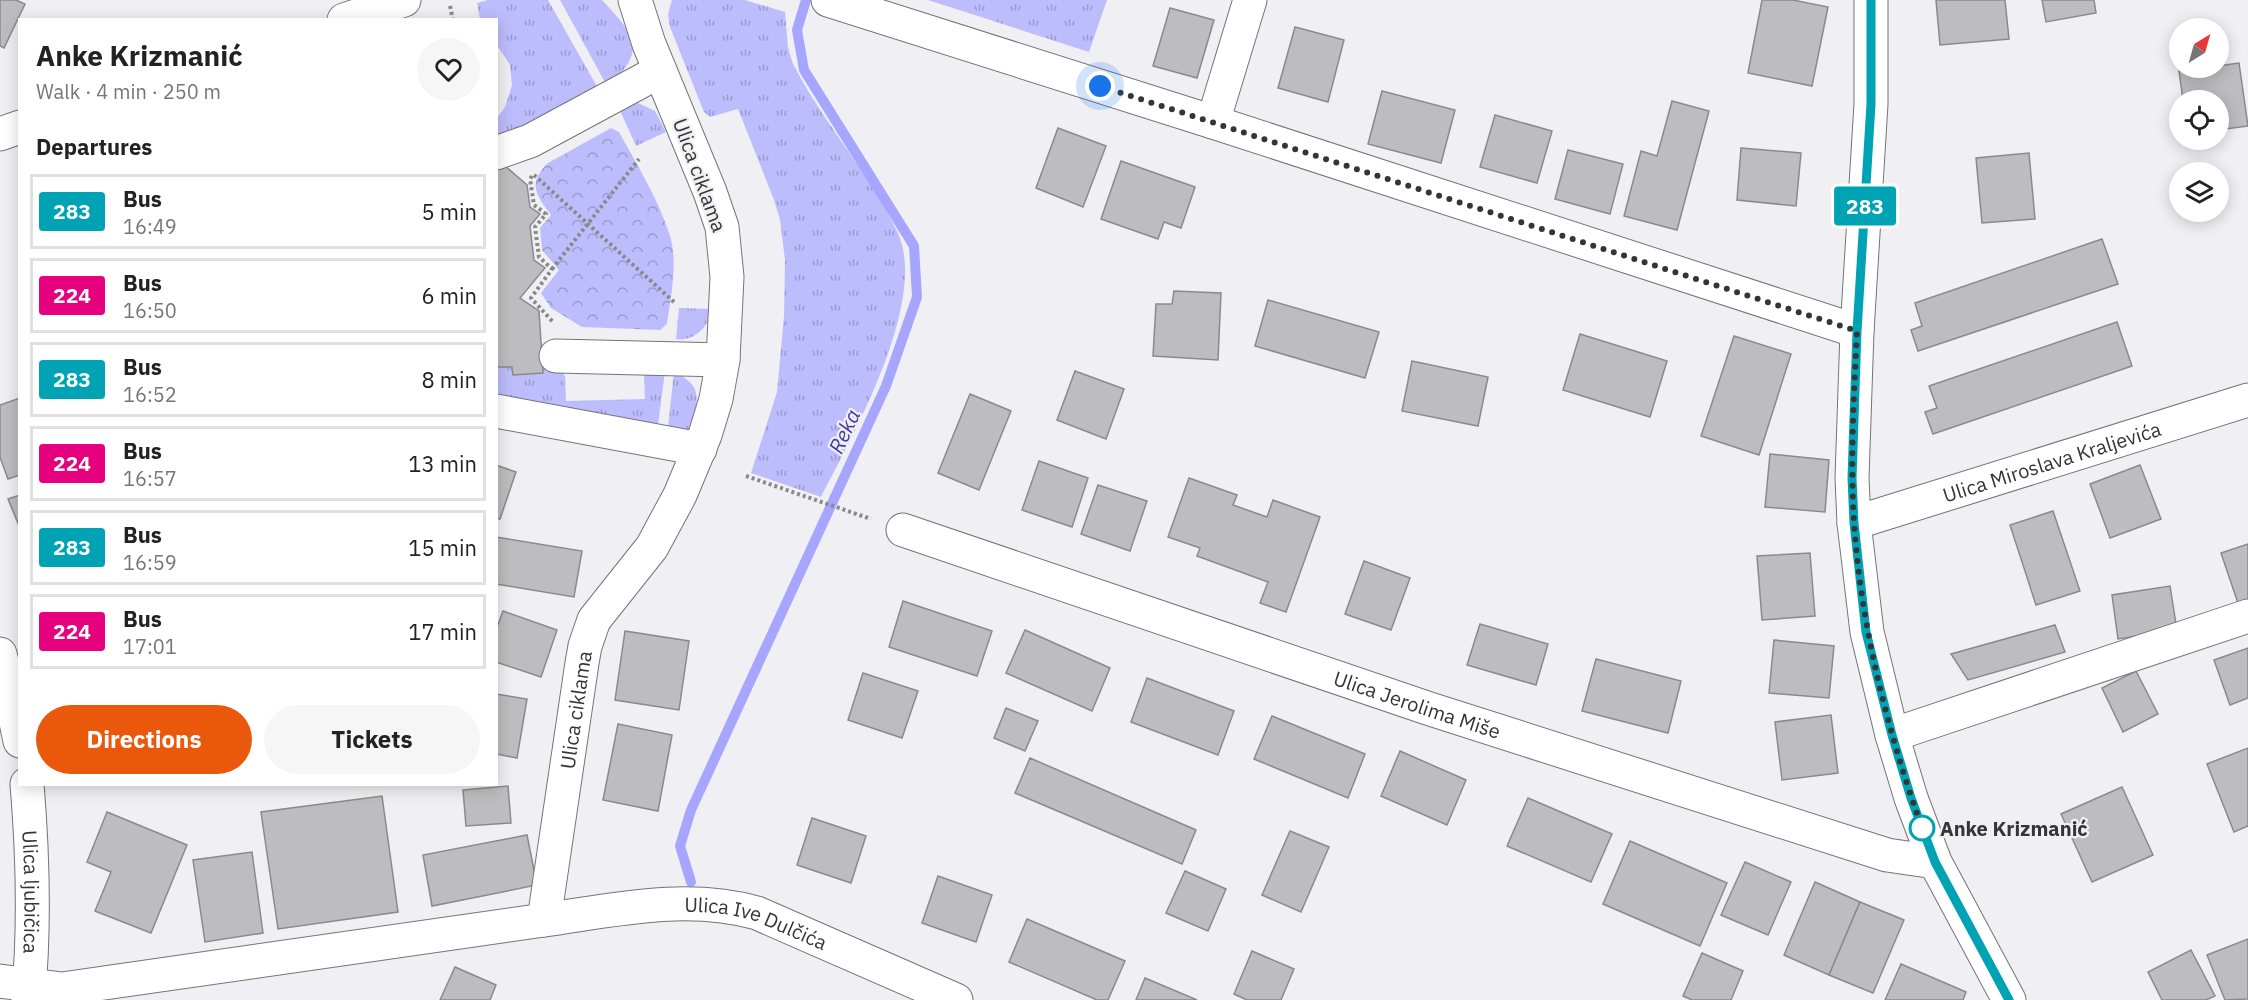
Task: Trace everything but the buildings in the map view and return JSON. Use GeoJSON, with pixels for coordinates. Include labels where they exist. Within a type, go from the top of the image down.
{"type":"FeatureCollection","features":[{"type":"Feature","properties":{"kind":"street","name":"Ulica ciklama"},"geometry":{"type":"LineString","coordinates":[[544,920],[582,663],[589,632],[604,605],[637,566],[666,525],[700,449],[716,399],[723,360],[728,277],[722,227],[660,71],[635,0]]}},
{"type":"Feature","properties":{"kind":"street"},"geometry":{"type":"LineString","coordinates":[[1213,122],[1250,0]]}},
{"type":"Feature","properties":{"kind":"street"},"geometry":{"type":"LineString","coordinates":[[1871,0],[1871,104],[1857,331],[1852,478],[1854,523],[1866,632],[1892,735],[1911,798],[1935,862],[2009,1000]]}},
{"type":"Feature","properties":{"kind":"street"},"geometry":{"type":"LineString","coordinates":[[830,1],[1213,122],[1857,331]]}},
{"type":"Feature","properties":{"kind":"street"},"geometry":{"type":"LineString","coordinates":[[352,18],[388,9]]}},
{"type":"Feature","properties":{"kind":"street"},"geometry":{"type":"LineString","coordinates":[[498,152],[530,141],[660,71]]}},
{"type":"Feature","properties":{"kind":"street"},"geometry":{"type":"LineString","coordinates":[[0,134],[18,128]]}},
{"type":"Feature","properties":{"kind":"street"},"geometry":{"type":"LineString","coordinates":[[556,356],[723,360]]}},
{"type":"Feature","properties":{"kind":"street","name":"Ulica Miroslava Kraljevića"},"geometry":{"type":"LineString","coordinates":[[1854,523],[2248,400]]}},
{"type":"Feature","properties":{"kind":"street"},"geometry":{"type":"LineString","coordinates":[[498,411],[700,449]]}},
{"type":"Feature","properties":{"kind":"street","name":"Ulica Jerolima Miše"},"geometry":{"type":"LineString","coordinates":[[903,530],[1441,713],[1887,855],[1935,862]]}},
{"type":"Feature","properties":{"kind":"street"},"geometry":{"type":"LineString","coordinates":[[1892,735],[2248,616]]}},
{"type":"Feature","properties":{"kind":"street"},"geometry":{"type":"LineString","coordinates":[[0,654],[18,731]]}},
{"type":"Feature","properties":{"kind":"street","name":"Ulica ljubičica"},"geometry":{"type":"LineString","coordinates":[[19,989],[33,896],[27,786]]}},
{"type":"Feature","properties":{"kind":"street","name":"Ulica Ive Dulčića"},"geometry":{"type":"LineString","coordinates":[[544,920],[673,903],[736,907],[956,1000]]}},
{"type":"Feature","properties":{"kind":"street"},"geometry":{"type":"LineString","coordinates":[[19,989],[79,986],[544,920]]}},
{"type":"Feature","properties":{"kind":"path"},"geometry":{"type":"LineString","coordinates":[[450,6],[453,18]]}},
{"type":"Feature","properties":{"kind":"path"},"geometry":{"type":"LineString","coordinates":[[554,323],[531,298],[639,159]]}},
{"type":"Feature","properties":{"kind":"path"},"geometry":{"type":"LineString","coordinates":[[552,269],[539,257],[535,227],[546,214],[534,205],[530,179],[534,174],[674,302]]}},
{"type":"Feature","properties":{"kind":"path"},"geometry":{"type":"LineString","coordinates":[[746,477],[852,513]]}},
{"type":"Feature","properties":{"kind":"green space"},"geometry":{"type":"Polygon","coordinates":[[[488,0],[548,0],[599,90],[498,140],[498,117],[505,107],[512,85],[510,65],[498,47],[498,18],[480,18],[477,3],[488,0]]]}},
{"type":"Feature","properties":{"kind":"green space"},"geometry":{"type":"Polygon","coordinates":[[[560,0],[602,0],[629,32],[632,52],[629,62],[607,86],[560,0]]]}},
{"type":"Feature","properties":{"kind":"green space"},"geometry":{"type":"Polygon","coordinates":[[[672,0],[745,0],[785,12],[788,48],[793,64],[873,188],[897,231],[905,259],[904,293],[896,329],[868,404],[821,497],[751,473],[777,392],[784,316],[785,260],[780,220],[738,109],[710,117],[704,112],[670,27],[668,14],[672,0]]]}},
{"type":"Feature","properties":{"kind":"green space"},"geometry":{"type":"Polygon","coordinates":[[[928,0],[1107,0],[1089,52],[928,0]]]}},
{"type":"Feature","properties":{"kind":"green space"},"geometry":{"type":"Polygon","coordinates":[[[636,102],[655,111],[666,132],[636,146],[618,106],[636,102]]]}},
{"type":"Feature","properties":{"kind":"green space"},"geometry":{"type":"Polygon","coordinates":[[[611,128],[619,132],[640,170],[654,196],[670,236],[674,268],[672,291],[667,324],[660,330],[582,327],[551,308],[541,293],[559,270],[542,250],[540,228],[551,215],[538,195],[536,183],[538,177],[548,163],[611,128]]]}},
{"type":"Feature","properties":{"kind":"green space"},"geometry":{"type":"Polygon","coordinates":[[[679,308],[711,309],[708,322],[694,336],[676,339],[679,308]]]}},
{"type":"Feature","properties":{"kind":"green space"},"geometry":{"type":"Polygon","coordinates":[[[498,367],[512,367],[513,375],[543,373],[543,368],[561,371],[565,376],[566,401],[645,399],[644,375],[646,371],[665,371],[658,425],[498,399],[498,367]]]}},
{"type":"Feature","properties":{"kind":"green space"},"geometry":{"type":"Polygon","coordinates":[[[674,372],[691,383],[697,396],[690,430],[668,427],[674,372]]]}},
{"type":"Feature","properties":{"kind":"waterway","name":"Reka"},"geometry":{"type":"LineString","coordinates":[[691,882],[680,846],[691,810],[886,386],[917,297],[914,246],[804,70],[797,30],[806,0]]}},
{"type":"Feature","properties":{"kind":"bus line","name":"283"},"geometry":{"type":"LineString","coordinates":[[1871,0],[1871,104],[1857,331],[1852,478],[1854,523],[1866,632],[1892,735],[1911,798],[1935,862],[2009,1000]]}},
{"type":"Feature","properties":{"kind":"place","name":"Anke Krizmanić"},"geometry":{"type":"Point","coordinates":[1922,828]}},
{"type":"Feature","properties":{"kind":"route"},"geometry":{"type":"LineString","coordinates":[[1100,86],[1857,331],[1852,478],[1854,523],[1866,632],[1892,735],[1922,828]]}}]}
